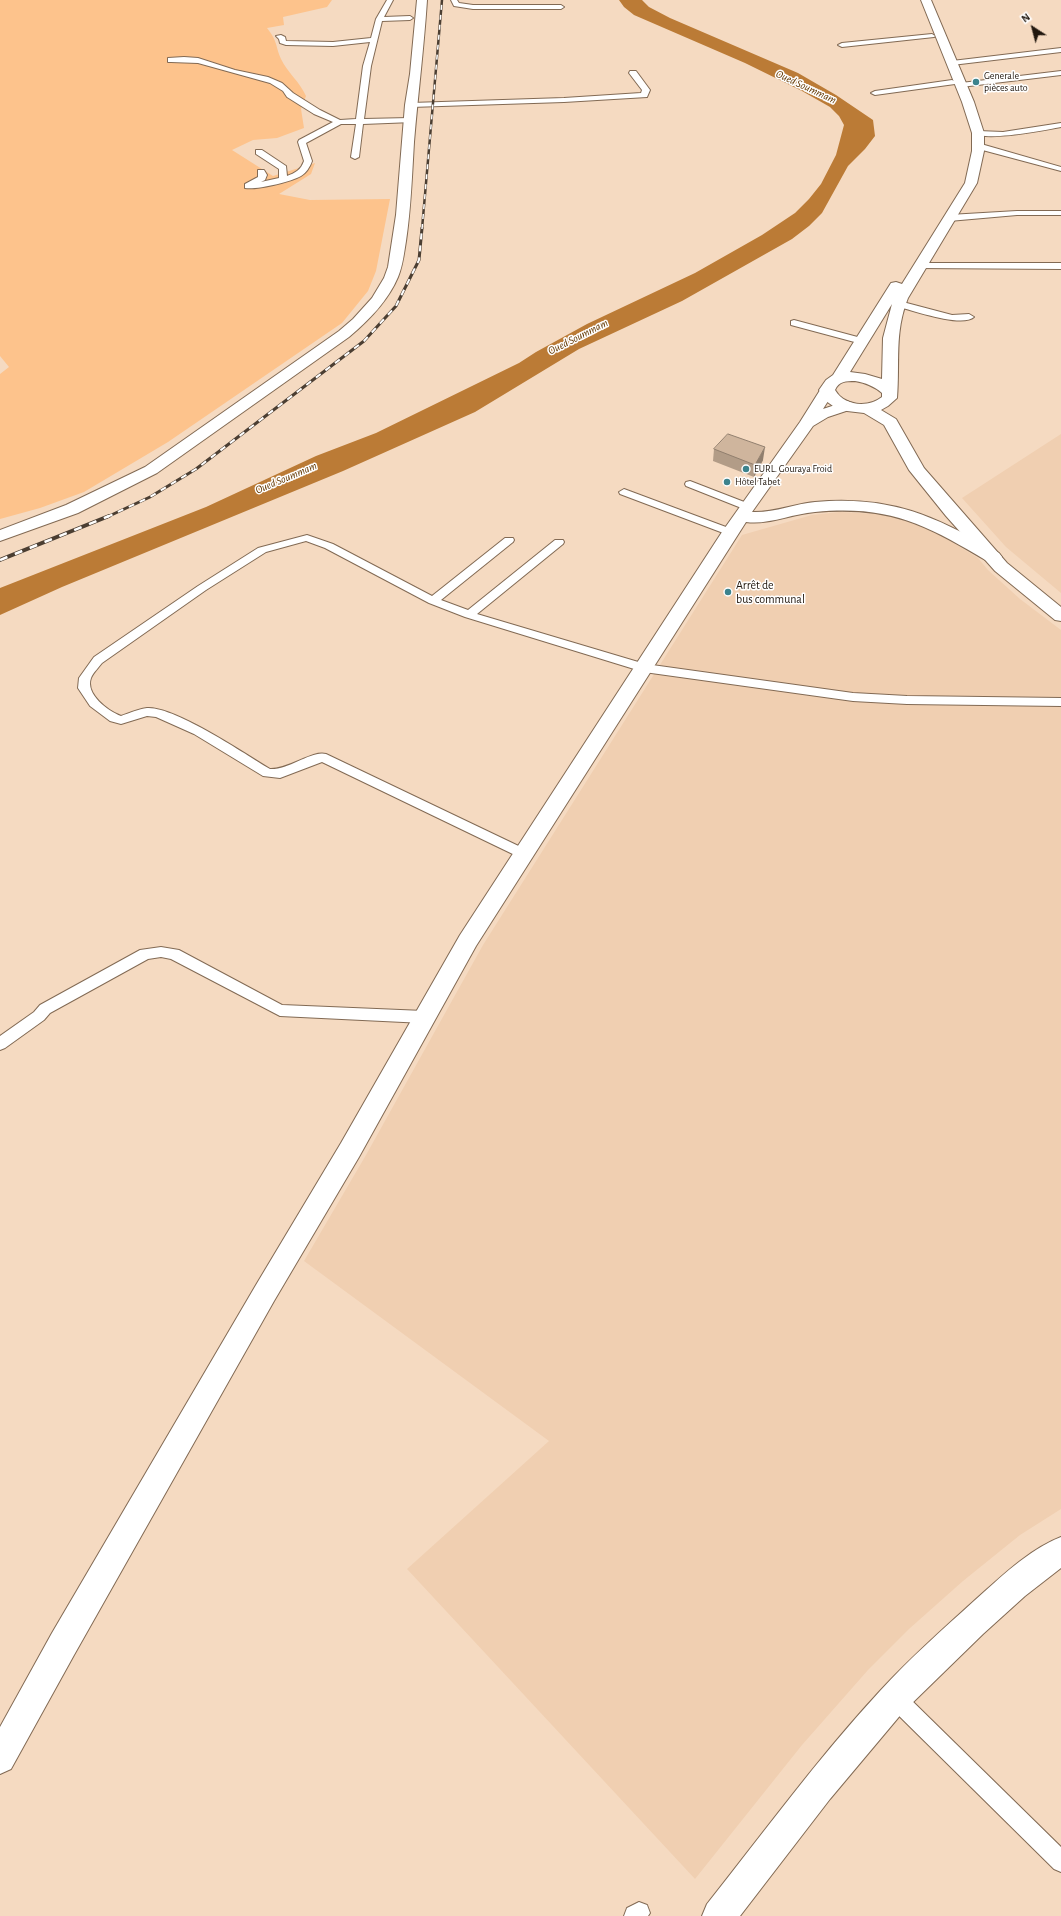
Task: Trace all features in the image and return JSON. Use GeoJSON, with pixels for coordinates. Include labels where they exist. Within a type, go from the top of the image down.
{"type":"FeatureCollection","features":[{"type":"Feature","properties":{"kind":"main road"},"geometry":{"type":"LineString","coordinates":[[411,102],[408,94],[406,74],[412,0]]}},
{"type":"Feature","properties":{"kind":"main road"},"geometry":{"type":"LineString","coordinates":[[0,536],[72,509],[110,492],[151,470],[315,356],[358,322],[382,293],[391,278],[395,267],[403,215],[411,102],[414,94],[422,0]]}},
{"type":"Feature","properties":{"kind":"main road"},"geometry":{"type":"LineString","coordinates":[[828,390],[833,399],[847,406],[866,408],[874,407],[886,401],[891,382],[890,337],[893,321],[899,304],[920,266],[971,182],[978,146],[978,133],[957,84],[932,36],[920,0]]}},
{"type":"Feature","properties":{"kind":"main road"},"geometry":{"type":"LineString","coordinates":[[838,379],[959,184],[967,166],[970,150],[970,129],[952,63],[926,0]]}},
{"type":"Feature","properties":{"kind":"main road"},"geometry":{"type":"LineString","coordinates":[[0,1758],[75,1623],[350,1150],[468,941],[599,735],[644,668],[740,518],[807,423],[832,382],[838,379],[854,376],[879,382],[889,391],[901,412],[917,448],[934,476],[990,539],[1061,601]]}},
{"type":"Feature","properties":{"kind":"main road"},"geometry":{"type":"LineString","coordinates":[[807,423],[823,414],[847,406]]}},
{"type":"Feature","properties":{"kind":"main road"},"geometry":{"type":"LineString","coordinates":[[866,408],[890,422],[917,470],[993,557],[1033,594],[1061,616]]}},
{"type":"Feature","properties":{"kind":"main road"},"geometry":{"type":"LineString","coordinates":[[740,518],[765,518],[807,508],[838,505],[889,508],[901,511],[944,528],[993,557]]}},
{"type":"Feature","properties":{"kind":"main road"},"geometry":{"type":"LineString","coordinates":[[719,1916],[830,1773],[895,1698],[935,1656],[988,1608],[1043,1563],[1061,1551]]}},
{"type":"Feature","properties":{"kind":"street"},"geometry":{"type":"LineString","coordinates":[[356,156],[366,71],[379,19],[390,0]]}},
{"type":"Feature","properties":{"kind":"street"},"geometry":{"type":"LineString","coordinates":[[454,0],[456,5],[473,7],[561,7]]}},
{"type":"Feature","properties":{"kind":"street"},"geometry":{"type":"LineString","coordinates":[[379,19],[410,18]]}},
{"type":"Feature","properties":{"kind":"street"},"geometry":{"type":"LineString","coordinates":[[279,36],[283,38],[282,42],[286,43],[333,44],[356,40],[374,40]]}},
{"type":"Feature","properties":{"kind":"street"},"geometry":{"type":"LineString","coordinates":[[842,44],[932,36]]}},
{"type":"Feature","properties":{"kind":"street"},"geometry":{"type":"LineString","coordinates":[[952,63],[1061,50]]}},
{"type":"Feature","properties":{"kind":"street"},"geometry":{"type":"LineString","coordinates":[[171,60],[182,59],[203,62],[274,82],[286,88],[290,95],[317,112],[339,122],[410,120]]}},
{"type":"Feature","properties":{"kind":"street"},"geometry":{"type":"LineString","coordinates":[[875,93],[1061,73]]}},
{"type":"Feature","properties":{"kind":"street"},"geometry":{"type":"LineString","coordinates":[[411,102],[571,100],[644,95],[646,90],[633,74]]}},
{"type":"Feature","properties":{"kind":"street"},"geometry":{"type":"LineString","coordinates":[[261,172],[263,175],[262,178],[248,186],[254,186],[295,176],[307,165],[308,161],[302,142],[339,122]]}},
{"type":"Feature","properties":{"kind":"street"},"geometry":{"type":"LineString","coordinates":[[978,133],[1002,134],[1061,125]]}},
{"type":"Feature","properties":{"kind":"street"},"geometry":{"type":"LineString","coordinates":[[978,146],[1061,169]]}},
{"type":"Feature","properties":{"kind":"street"},"geometry":{"type":"LineString","coordinates":[[259,152],[283,168],[283,178]]}},
{"type":"Feature","properties":{"kind":"street"},"geometry":{"type":"LineString","coordinates":[[949,218],[1017,213],[1061,212]]}},
{"type":"Feature","properties":{"kind":"street"},"geometry":{"type":"LineString","coordinates":[[920,266],[1061,266]]}},
{"type":"Feature","properties":{"kind":"street"},"geometry":{"type":"LineString","coordinates":[[899,304],[952,318],[969,317]]}},
{"type":"Feature","properties":{"kind":"street"},"geometry":{"type":"LineString","coordinates":[[794,323],[862,341]]}},
{"type":"Feature","properties":{"kind":"street"},"geometry":{"type":"LineString","coordinates":[[690,484],[740,518]]}},
{"type":"Feature","properties":{"kind":"street"},"geometry":{"type":"LineString","coordinates":[[624,492],[740,518]]}},
{"type":"Feature","properties":{"kind":"street"},"geometry":{"type":"LineString","coordinates":[[524,854],[322,757],[280,774],[267,773],[198,732],[158,713],[147,712],[121,720],[114,718],[94,703],[84,688],[85,678],[98,660],[202,588],[262,550],[307,538],[317,541],[433,601],[469,615],[644,668],[853,697],[907,700],[1061,702]]}},
{"type":"Feature","properties":{"kind":"street"},"geometry":{"type":"LineString","coordinates":[[433,601],[509,540]]}},
{"type":"Feature","properties":{"kind":"street"},"geometry":{"type":"LineString","coordinates":[[469,615],[559,542]]}},
{"type":"Feature","properties":{"kind":"street"},"geometry":{"type":"LineString","coordinates":[[0,1044],[39,1016],[45,1009],[145,954],[161,952],[174,954],[280,1010],[424,1017]]}},
{"type":"Feature","properties":{"kind":"street"},"geometry":{"type":"LineString","coordinates":[[895,1698],[1061,1862]]}},
{"type":"Feature","properties":{"kind":"shaded area"},"geometry":{"type":"Polygon","coordinates":[[[0,0],[332,0],[327,7],[283,17],[284,25],[267,28],[275,40],[281,59],[306,96],[301,109],[304,128],[277,138],[253,140],[232,150],[273,176],[315,163],[311,174],[279,194],[310,200],[390,199],[376,271],[368,291],[342,323],[168,442],[84,492],[40,508],[0,519],[0,374],[9,367],[0,356],[0,0]]]}},
{"type":"Feature","properties":{"kind":"shaded area"},"geometry":{"type":"Polygon","coordinates":[[[1061,434],[1061,593],[1006,547],[962,498],[1061,434]]]}},
{"type":"Feature","properties":{"kind":"shaded area"},"geometry":{"type":"Polygon","coordinates":[[[840,512],[876,514],[896,517],[937,533],[978,558],[988,570],[1020,599],[1061,630],[1061,1509],[1020,1535],[963,1581],[909,1629],[868,1670],[802,1745],[695,1879],[407,1569],[549,1441],[304,1261],[366,1155],[483,945],[742,535],[812,515],[840,512]]]}},
{"type":"Feature","properties":{"kind":"water","name":"Oued Soummam"},"geometry":{"type":"Polygon","coordinates":[[[619,0],[642,0],[649,7],[670,18],[798,73],[836,95],[873,120],[875,136],[865,149],[848,166],[822,213],[809,226],[792,239],[682,301],[579,349],[475,412],[343,471],[62,587],[0,615],[0,588],[206,507],[316,456],[376,433],[519,363],[587,324],[695,273],[762,235],[795,213],[821,184],[836,155],[844,125],[839,116],[830,107],[802,91],[745,63],[634,15],[624,7],[619,0]]]}},
{"type":"Feature","properties":{"kind":"building"},"geometry":{"type":"Polygon","coordinates":[[[728,434],[765,447],[755,465],[714,449],[728,434]]]}},
{"type":"Feature","properties":{"kind":"railway"},"geometry":{"type":"LineString","coordinates":[[422,229],[442,0]]}},
{"type":"Feature","properties":{"kind":"railway"},"geometry":{"type":"LineString","coordinates":[[107,517],[150,497],[196,469],[364,341],[396,306],[419,260],[422,228]]}},
{"type":"Feature","properties":{"kind":"railway"},"geometry":{"type":"LineString","coordinates":[[0,560],[109,516]]}},
{"type":"Feature","properties":{"kind":"place","name":"Generale pièces auto"},"geometry":{"type":"Point","coordinates":[976,82]}},
{"type":"Feature","properties":{"kind":"place","name":"EURL. Gouraya Froid"},"geometry":{"type":"Point","coordinates":[746,469]}},
{"type":"Feature","properties":{"kind":"place","name":"Hôtel Tabet"},"geometry":{"type":"Point","coordinates":[727,482]}},
{"type":"Feature","properties":{"kind":"place","name":"Arrêt de bus communal"},"geometry":{"type":"Point","coordinates":[728,592]}}]}
